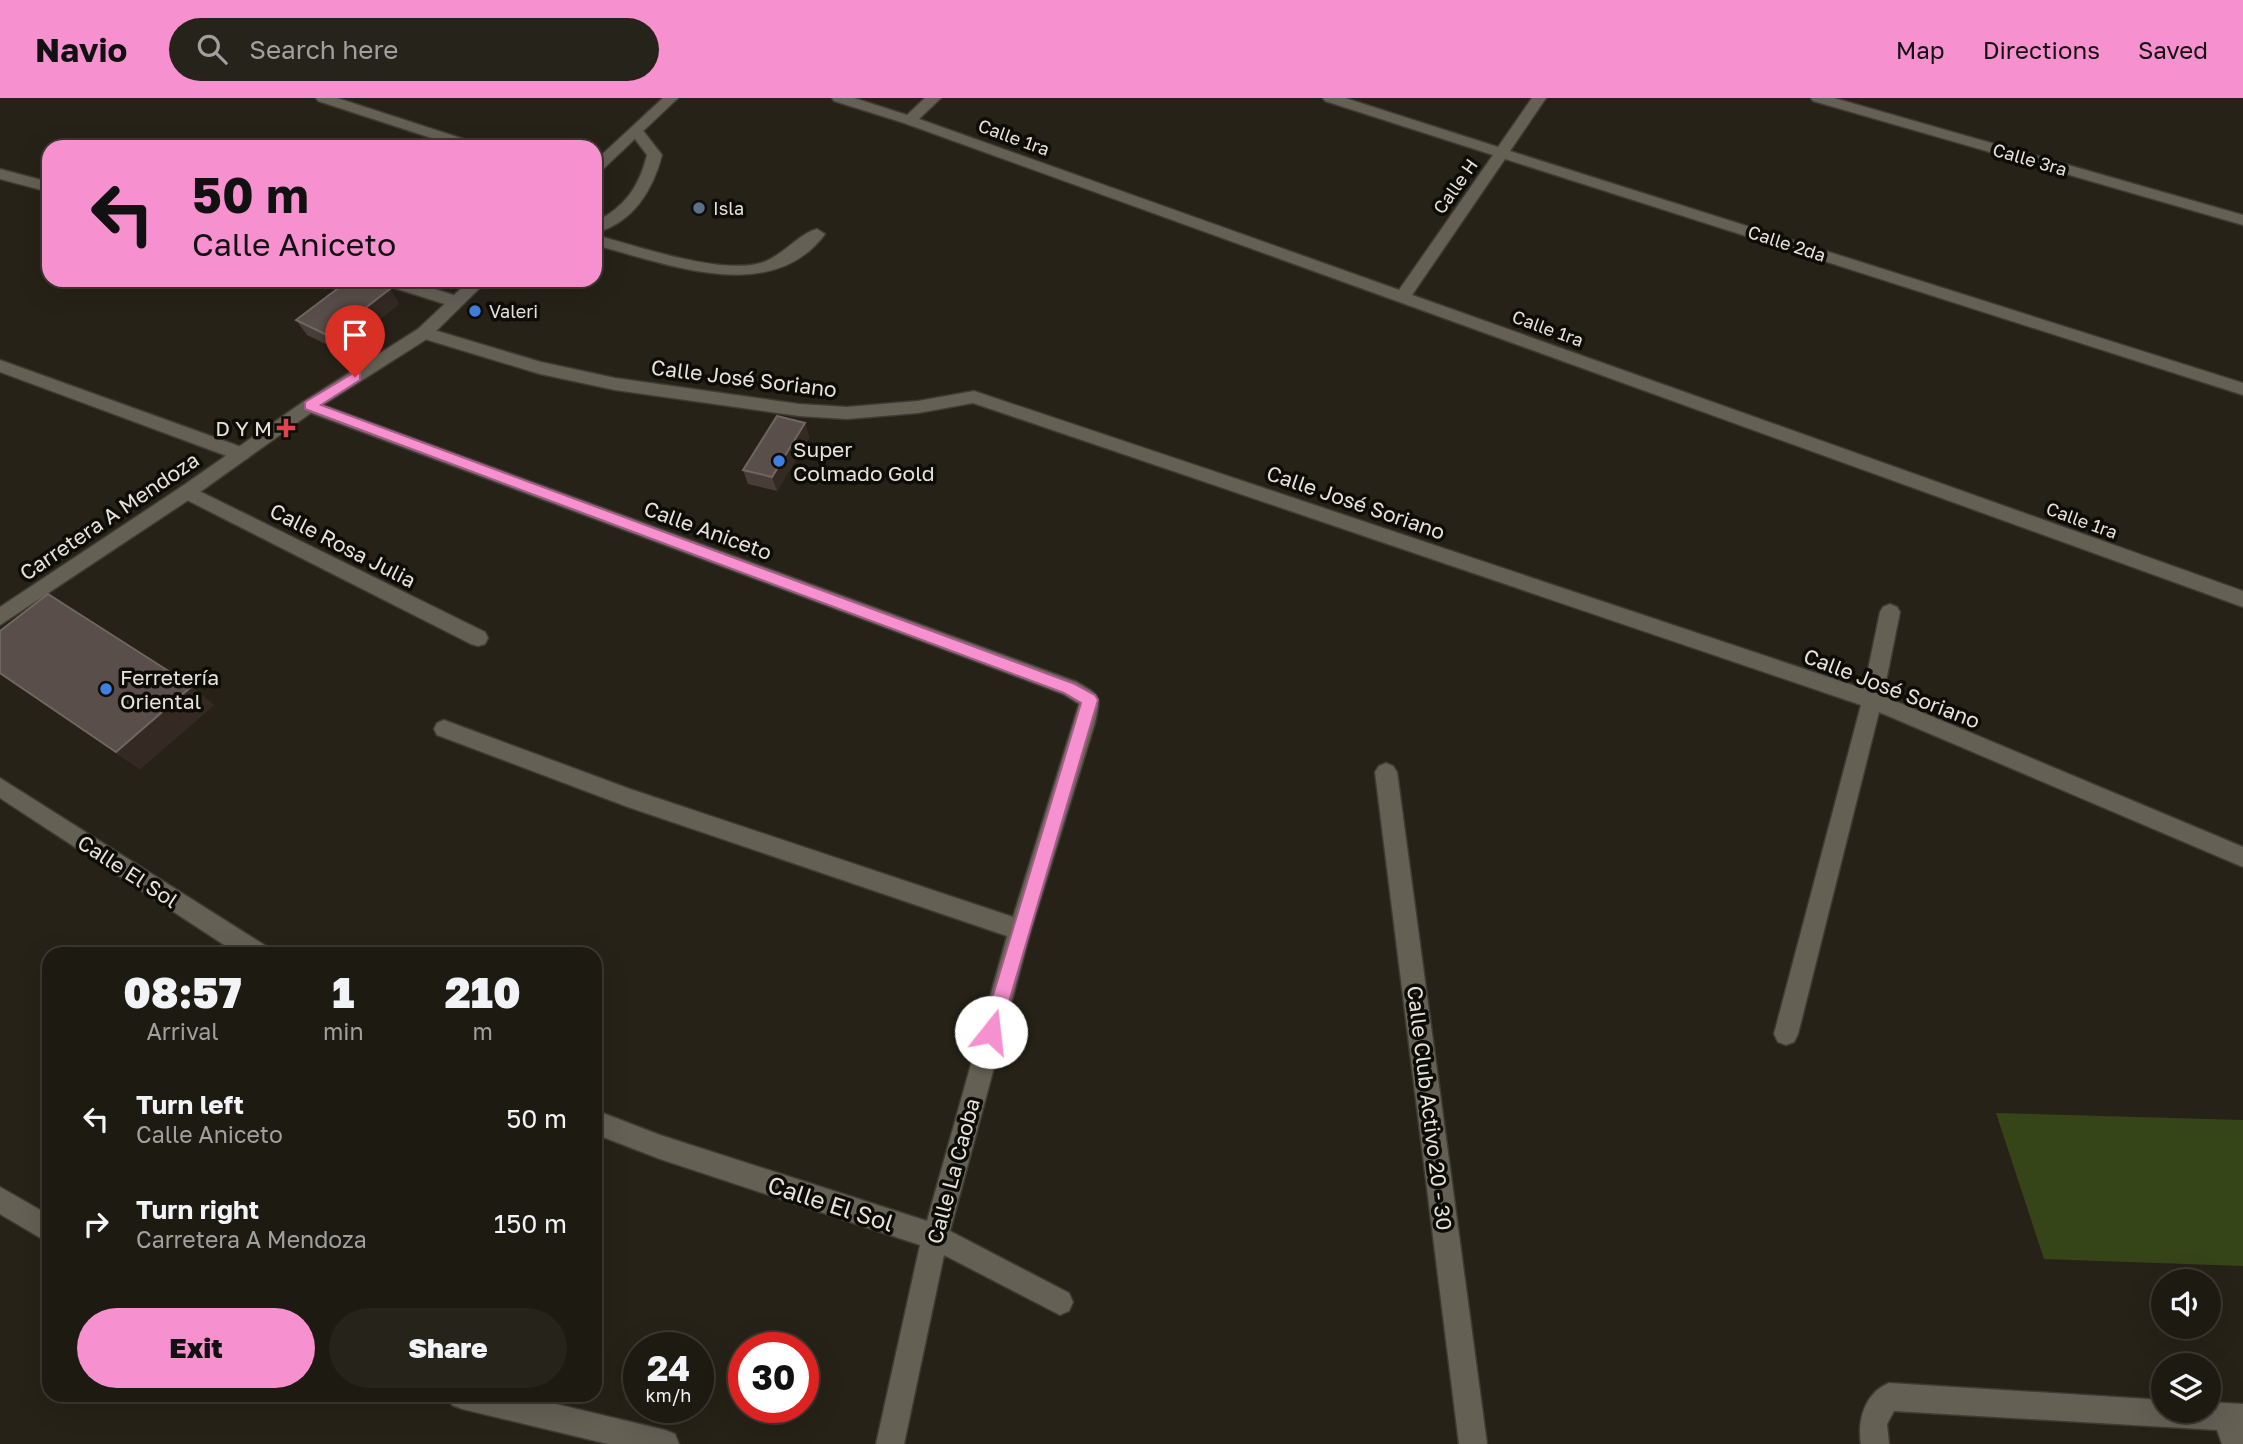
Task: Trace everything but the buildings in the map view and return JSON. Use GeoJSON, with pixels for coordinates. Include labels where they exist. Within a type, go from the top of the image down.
{"type":"FeatureCollection","features":[{"type":"Feature","properties":{"kind":"street"},"geometry":{"type":"LineString","coordinates":[[323,98],[452,140]]}},
{"type":"Feature","properties":{"kind":"street"},"geometry":{"type":"LineString","coordinates":[[602,163],[671,98]]}},
{"type":"Feature","properties":{"kind":"street","name":"Calle 1ra"},"geometry":{"type":"LineString","coordinates":[[839,98],[909,120],[1403,296],[2243,599]]}},
{"type":"Feature","properties":{"kind":"street"},"geometry":{"type":"LineString","coordinates":[[909,120],[933,98]]}},
{"type":"Feature","properties":{"kind":"street","name":"Calle 2da"},"geometry":{"type":"LineString","coordinates":[[1330,98],[2243,389]]}},
{"type":"Feature","properties":{"kind":"street","name":"Calle H"},"geometry":{"type":"LineString","coordinates":[[1403,296],[1539,98]]}},
{"type":"Feature","properties":{"kind":"street","name":"Calle 3ra"},"geometry":{"type":"LineString","coordinates":[[1818,98],[2243,220]]}},
{"type":"Feature","properties":{"kind":"street"},"geometry":{"type":"LineString","coordinates":[[602,224],[617,217],[643,192],[650,177],[655,155],[636,131]]}},
{"type":"Feature","properties":{"kind":"street"},"geometry":{"type":"LineString","coordinates":[[0,174],[42,185]]}},
{"type":"Feature","properties":{"kind":"street"},"geometry":{"type":"LineString","coordinates":[[602,242],[714,267],[756,269],[786,259],[817,234]]}},
{"type":"Feature","properties":{"kind":"street"},"geometry":{"type":"LineString","coordinates":[[410,287],[457,302]]}},
{"type":"Feature","properties":{"kind":"street","name":"Carretera A Mendoza"},"geometry":{"type":"LineString","coordinates":[[0,617],[187,492],[309,406],[424,333],[473,287]]}},
{"type":"Feature","properties":{"kind":"street","name":"Calle José Soriano"},"geometry":{"type":"LineString","coordinates":[[424,333],[540,368],[615,384],[799,410],[846,413],[918,407],[974,397],[1872,700],[2243,857]]}},
{"type":"Feature","properties":{"kind":"street"},"geometry":{"type":"LineString","coordinates":[[0,366],[241,454]]}},
{"type":"Feature","properties":{"kind":"street","name":"Calle Aniceto"},"geometry":{"type":"LineString","coordinates":[[309,406],[1070,688],[1090,700]]}},
{"type":"Feature","properties":{"kind":"street","name":"Calle Rosa Julia"},"geometry":{"type":"LineString","coordinates":[[187,492],[478,638]]}},
{"type":"Feature","properties":{"kind":"street"},"geometry":{"type":"LineString","coordinates":[[1786,1034],[1872,700],[1890,612]]}},
{"type":"Feature","properties":{"kind":"street","name":"Calle La Caoba"},"geometry":{"type":"LineString","coordinates":[[890,1444],[934,1237],[1020,930],[1090,700]]}},
{"type":"Feature","properties":{"kind":"street"},"geometry":{"type":"LineString","coordinates":[[444,729],[628,798],[1020,930]]}},
{"type":"Feature","properties":{"kind":"street","name":"Calle Club Activo 20 - 30"},"geometry":{"type":"LineString","coordinates":[[1386,772],[1473,1444]]}},
{"type":"Feature","properties":{"kind":"street","name":"Calle El Sol"},"geometry":{"type":"LineString","coordinates":[[0,787],[247,947]]}},
{"type":"Feature","properties":{"kind":"street","name":"Calle El Sol"},"geometry":{"type":"LineString","coordinates":[[602,1125],[660,1147],[934,1237],[1060,1302]]}},
{"type":"Feature","properties":{"kind":"street"},"geometry":{"type":"LineString","coordinates":[[0,1200],[42,1226]]}},
{"type":"Feature","properties":{"kind":"street"},"geometry":{"type":"LineString","coordinates":[[1875,1444],[1872,1434],[1876,1410],[1889,1397],[2235,1418],[2236,1444]]}},
{"type":"Feature","properties":{"kind":"street"},"geometry":{"type":"LineString","coordinates":[[491,1402],[664,1444]]}},
{"type":"Feature","properties":{"kind":"green space"},"geometry":{"type":"Polygon","coordinates":[[[1996,1113],[2243,1120],[2243,1266],[2044,1259],[1996,1113]]]}},
{"type":"Feature","properties":{"kind":"place","name":"Isla"},"geometry":{"type":"Point","coordinates":[699,208]}},
{"type":"Feature","properties":{"kind":"place","name":"Valeri"},"geometry":{"type":"Point","coordinates":[475,311]}},
{"type":"Feature","properties":{"kind":"place","name":"D Y M"},"geometry":{"type":"Point","coordinates":[286,428]}},
{"type":"Feature","properties":{"kind":"place","name":"Super Colmado Gold"},"geometry":{"type":"Point","coordinates":[779,461]}},
{"type":"Feature","properties":{"kind":"place","name":"Ferretería Oriental"},"geometry":{"type":"Point","coordinates":[106,689]}},
{"type":"Feature","properties":{"kind":"route"},"geometry":{"type":"LineString","coordinates":[[355,377],[309,406],[1070,688],[1090,700],[991,1032]]}}]}
